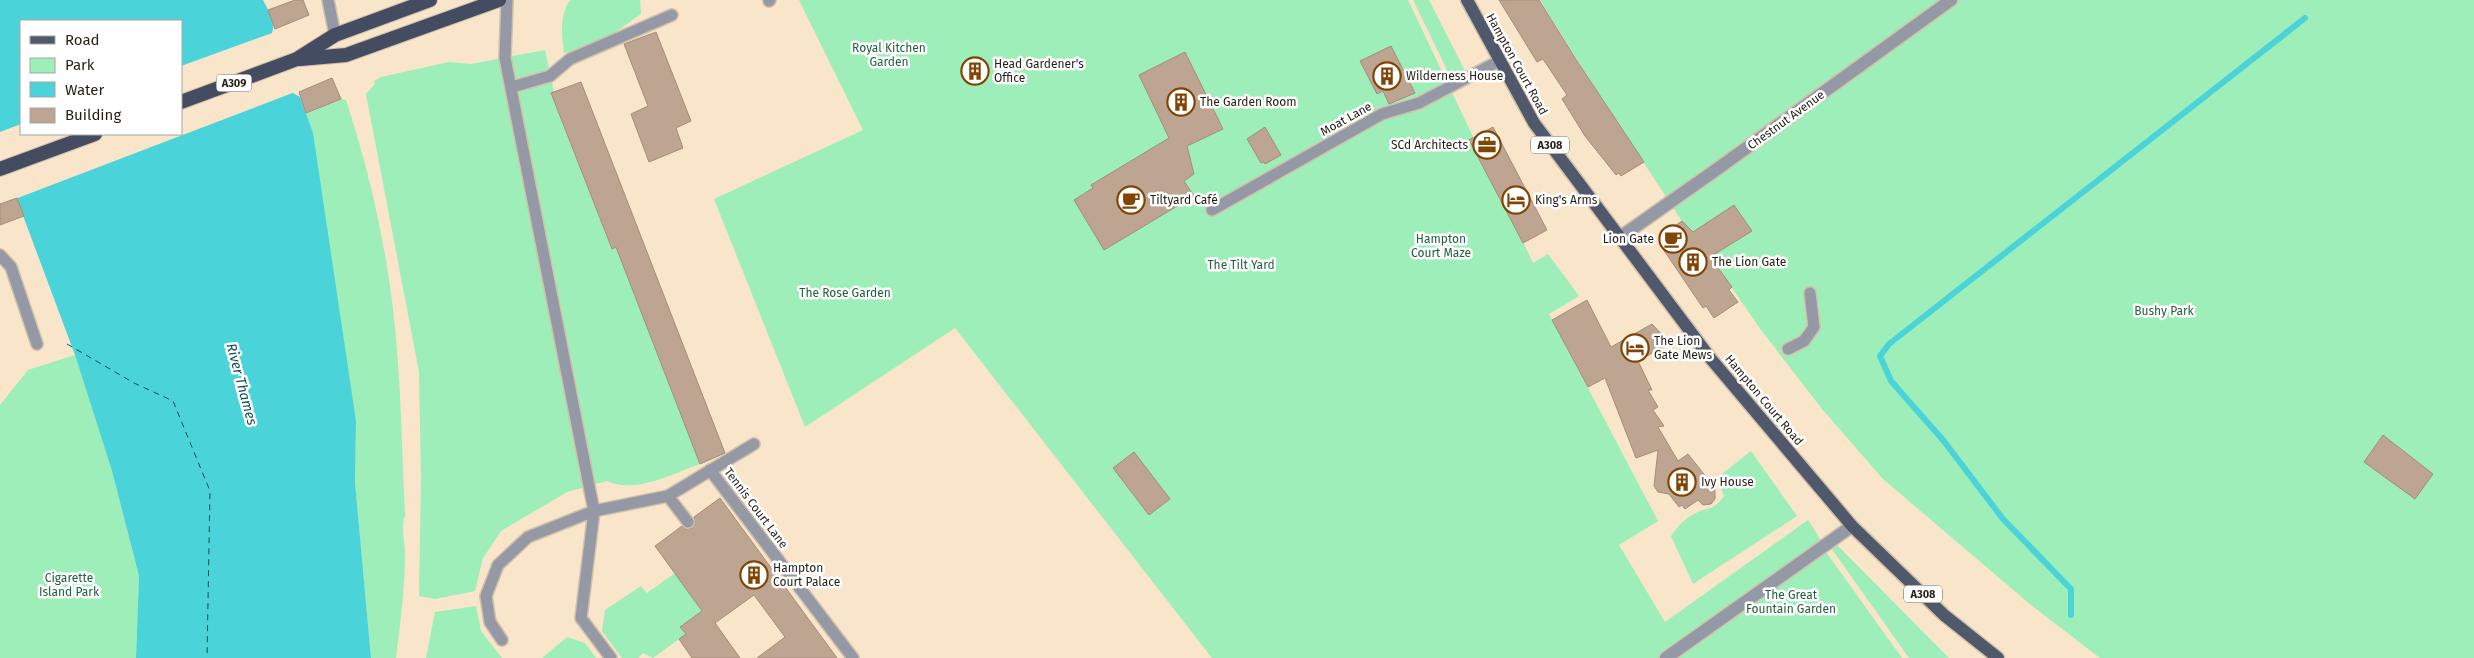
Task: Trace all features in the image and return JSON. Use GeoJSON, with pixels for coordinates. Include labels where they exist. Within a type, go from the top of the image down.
{"type":"FeatureCollection","features":[{"type":"Feature","properties":{"kind":"highway","name":"A309"},"geometry":{"type":"LineString","coordinates":[[182,102],[292,61],[335,35],[430,0]]}},
{"type":"Feature","properties":{"kind":"highway","name":"A309"},"geometry":{"type":"LineString","coordinates":[[292,61],[346,55],[499,0]]}},
{"type":"Feature","properties":{"kind":"highway"},"geometry":{"type":"LineString","coordinates":[[0,169],[92,135]]}},
{"type":"Feature","properties":{"kind":"main road","name":"Hampton Court Road"},"geometry":{"type":"LineString","coordinates":[[1467,0],[1534,123],[1712,359],[1852,526],[1944,616],[1998,658]]}},
{"type":"Feature","properties":{"kind":"street","name":"Chestnut Avenue"},"geometry":{"type":"LineString","coordinates":[[1619,238],[1951,0]]}},
{"type":"Feature","properties":{"kind":"street"},"geometry":{"type":"LineString","coordinates":[[1666,658],[1852,526]]}},
{"type":"Feature","properties":{"kind":"lane"},"geometry":{"type":"LineString","coordinates":[[328,0],[335,35]]}},
{"type":"Feature","properties":{"kind":"lane"},"geometry":{"type":"LineString","coordinates":[[506,0],[505,58],[594,510],[581,618],[610,658]]}},
{"type":"Feature","properties":{"kind":"lane"},"geometry":{"type":"LineString","coordinates":[[512,87],[550,76],[570,59],[672,15]]}},
{"type":"Feature","properties":{"kind":"lane","name":"Moat Lane"},"geometry":{"type":"LineString","coordinates":[[1212,210],[1382,114],[1420,104],[1499,61]]}},
{"type":"Feature","properties":{"kind":"lane"},"geometry":{"type":"LineString","coordinates":[[0,255],[11,268],[37,344]]}},
{"type":"Feature","properties":{"kind":"lane"},"geometry":{"type":"LineString","coordinates":[[1788,349],[1804,340],[1814,327],[1810,292]]}},
{"type":"Feature","properties":{"kind":"lane"},"geometry":{"type":"LineString","coordinates":[[502,640],[490,622],[486,596],[498,565],[528,537],[594,510],[668,496],[754,444]]}},
{"type":"Feature","properties":{"kind":"lane","name":"Tennis Court Lane"},"geometry":{"type":"LineString","coordinates":[[710,470],[853,658]]}},
{"type":"Feature","properties":{"kind":"lane"},"geometry":{"type":"LineString","coordinates":[[668,496],[688,522]]}},
{"type":"Feature","properties":{"kind":"green space"},"geometry":{"type":"Polygon","coordinates":[[[570,0],[640,0],[641,14],[603,41],[564,53],[563,19],[570,0]]]}},
{"type":"Feature","properties":{"kind":"green space","name":"The Tilt Yard"},"geometry":{"type":"Polygon","coordinates":[[[799,0],[1408,0],[1533,263],[1548,254],[1579,296],[1549,314],[1658,521],[1619,545],[1665,622],[1808,520],[1824,545],[1821,545],[1902,658],[1212,658],[955,328],[805,427],[714,199],[863,130],[799,0]]]}},
{"type":"Feature","properties":{"kind":"green space"},"geometry":{"type":"Polygon","coordinates":[[[1413,0],[1429,0],[1465,71],[1450,76],[1413,0]]]}},
{"type":"Feature","properties":{"kind":"green space","name":"Bushy Park"},"geometry":{"type":"Polygon","coordinates":[[[1540,0],[2474,0],[2474,658],[2100,658],[2031,605],[1883,479],[1822,409],[1761,330],[1691,229],[1687,229],[1540,0]]]}},
{"type":"Feature","properties":{"kind":"green space"},"geometry":{"type":"Polygon","coordinates":[[[545,50],[554,92],[551,94],[611,248],[616,247],[700,464],[642,484],[618,484],[607,481],[567,492],[501,531],[483,558],[475,591],[435,599],[419,596],[421,477],[419,372],[366,94],[375,84],[374,81],[381,77],[449,62],[471,64],[545,50]]]}},
{"type":"Feature","properties":{"kind":"green space"},"geometry":{"type":"Polygon","coordinates":[[[341,99],[346,100],[376,207],[388,273],[396,333],[405,515],[403,532],[405,555],[403,598],[396,658],[371,658],[355,482],[356,421],[306,113],[341,99]]]}},
{"type":"Feature","properties":{"kind":"green space","name":"Cigarette Island Park"},"geometry":{"type":"Polygon","coordinates":[[[75,355],[112,471],[139,576],[136,658],[0,658],[0,405],[28,370],[75,355]]]}},
{"type":"Feature","properties":{"kind":"green space"},"geometry":{"type":"Polygon","coordinates":[[[1751,451],[1797,516],[1693,584],[1671,536],[1687,518],[1713,507],[1720,501],[1724,496],[1717,478],[1751,451]]]}},
{"type":"Feature","properties":{"kind":"green space"},"geometry":{"type":"Polygon","coordinates":[[[1834,542],[1949,658],[1909,658],[1829,545],[1834,542]]]}},
{"type":"Feature","properties":{"kind":"green space"},"geometry":{"type":"Polygon","coordinates":[[[675,573],[702,611],[681,627],[686,634],[653,658],[643,653],[638,658],[622,658],[602,631],[605,610],[641,586],[647,593],[675,573]]]}},
{"type":"Feature","properties":{"kind":"green space"},"geometry":{"type":"Polygon","coordinates":[[[476,606],[481,631],[502,658],[426,658],[435,612],[476,606]]]}},
{"type":"Feature","properties":{"kind":"green space"},"geometry":{"type":"Polygon","coordinates":[[[567,637],[585,643],[596,658],[542,658],[567,637]]]}},
{"type":"Feature","properties":{"kind":"water","name":"River Thames"},"geometry":{"type":"Polygon","coordinates":[[[0,0],[263,0],[271,16],[272,33],[293,93],[300,97],[313,133],[356,421],[355,482],[371,658],[136,658],[139,576],[112,471],[75,355],[0,154],[0,0]]]}},
{"type":"Feature","properties":{"kind":"pier"},"geometry":{"type":"Polygon","coordinates":[[[275,32],[295,92],[15,199],[0,161],[0,132],[20,124],[20,135],[182,135],[182,66],[275,32]]]}},
{"type":"Feature","properties":{"kind":"building"},"geometry":{"type":"Polygon","coordinates":[[[295,0],[303,0],[309,15],[275,29],[268,10],[295,0]]]}},
{"type":"Feature","properties":{"kind":"building"},"geometry":{"type":"Polygon","coordinates":[[[1499,0],[1539,0],[1644,162],[1621,176],[1619,173],[1616,175],[1585,136],[1562,99],[1567,95],[1543,59],[1537,62],[1499,0]]]}},
{"type":"Feature","properties":{"kind":"building"},"geometry":{"type":"Polygon","coordinates":[[[656,32],[691,121],[676,128],[683,148],[649,162],[631,114],[648,106],[624,44],[656,32]]]}},
{"type":"Feature","properties":{"kind":"building","name":"Wilderness House"},"geometry":{"type":"Polygon","coordinates":[[[1391,46],[1415,93],[1389,104],[1383,91],[1377,94],[1360,61],[1391,46]]]}},
{"type":"Feature","properties":{"kind":"building"},"geometry":{"type":"Polygon","coordinates":[[[1185,52],[1223,129],[1187,146],[1194,174],[1184,181],[1194,196],[1104,250],[1074,200],[1093,188],[1091,185],[1169,138],[1139,75],[1185,52]]]}},
{"type":"Feature","properties":{"kind":"building"},"geometry":{"type":"Polygon","coordinates":[[[332,78],[341,99],[306,113],[299,92],[332,78]]]}},
{"type":"Feature","properties":{"kind":"building"},"geometry":{"type":"Polygon","coordinates":[[[581,82],[725,453],[700,464],[616,247],[612,249],[551,93],[581,82]]]}},
{"type":"Feature","properties":{"kind":"building"},"geometry":{"type":"Polygon","coordinates":[[[1265,127],[1281,155],[1265,164],[1264,162],[1261,163],[1247,139],[1265,127]]]}},
{"type":"Feature","properties":{"kind":"building","name":"King's Arms"},"geometry":{"type":"Polygon","coordinates":[[[1493,127],[1547,230],[1523,243],[1469,140],[1493,127]]]}},
{"type":"Feature","properties":{"kind":"building"},"geometry":{"type":"Polygon","coordinates":[[[17,198],[24,216],[0,225],[0,204],[17,198]]]}},
{"type":"Feature","properties":{"kind":"building","name":"The Lion Gate"},"geometry":{"type":"Polygon","coordinates":[[[1734,205],[1752,231],[1710,257],[1732,287],[1729,290],[1738,302],[1714,318],[1706,306],[1703,308],[1661,246],[1666,232],[1682,221],[1693,232],[1734,205]]]}},
{"type":"Feature","properties":{"kind":"building"},"geometry":{"type":"Polygon","coordinates":[[[1587,300],[1611,347],[1652,324],[1670,343],[1638,361],[1652,390],[1648,390],[1658,407],[1653,410],[1664,426],[1658,427],[1678,461],[1688,454],[1715,488],[1715,499],[1711,504],[1703,505],[1698,500],[1685,509],[1682,505],[1679,507],[1669,494],[1658,492],[1654,486],[1658,450],[1636,458],[1605,378],[1588,387],[1552,320],[1587,300]]]}},
{"type":"Feature","properties":{"kind":"building"},"geometry":{"type":"Polygon","coordinates":[[[2383,435],[2433,474],[2415,499],[2364,462],[2383,435]]]}},
{"type":"Feature","properties":{"kind":"building"},"geometry":{"type":"Polygon","coordinates":[[[1134,452],[1170,499],[1149,515],[1113,468],[1134,452]]]}},
{"type":"Feature","properties":{"kind":"building","name":"Hampton Court Palace"},"geometry":{"type":"Polygon","coordinates":[[[720,498],[837,658],[757,658],[785,637],[754,595],[715,623],[740,658],[692,658],[679,639],[686,634],[680,627],[702,611],[655,546],[682,526],[686,529],[692,528],[695,524],[694,517],[720,498]]]}},
{"type":"Feature","properties":{"kind":"waterway"},"geometry":{"type":"LineString","coordinates":[[2071,615],[2071,589],[2003,519],[1943,440],[1891,381],[1880,356],[1889,344],[2305,18]]}},
{"type":"Feature","properties":{"kind":"ferry route"},"geometry":{"type":"LineString","coordinates":[[67,344],[134,383],[173,401],[210,491],[207,658]]}},
{"type":"Feature","properties":{"kind":"place","name":"Head Gardener's Office"},"geometry":{"type":"Point","coordinates":[975,71]}},
{"type":"Feature","properties":{"kind":"place","name":"Wilderness House"},"geometry":{"type":"Point","coordinates":[1387,76]}},
{"type":"Feature","properties":{"kind":"place","name":"The Garden Room"},"geometry":{"type":"Point","coordinates":[1181,102]}},
{"type":"Feature","properties":{"kind":"place","name":"SCd Architects"},"geometry":{"type":"Point","coordinates":[1487,145]}},
{"type":"Feature","properties":{"kind":"place","name":"Tiltyard Café"},"geometry":{"type":"Point","coordinates":[1131,200]}},
{"type":"Feature","properties":{"kind":"place","name":"King's Arms"},"geometry":{"type":"Point","coordinates":[1516,200]}},
{"type":"Feature","properties":{"kind":"place","name":"Lion Gate"},"geometry":{"type":"Point","coordinates":[1673,239]}},
{"type":"Feature","properties":{"kind":"place","name":"The Lion Gate"},"geometry":{"type":"Point","coordinates":[1693,262]}},
{"type":"Feature","properties":{"kind":"place","name":"The Lion Gate Mews"},"geometry":{"type":"Point","coordinates":[1635,348]}},
{"type":"Feature","properties":{"kind":"place","name":"Ivy House"},"geometry":{"type":"Point","coordinates":[1682,482]}},
{"type":"Feature","properties":{"kind":"place","name":"Hampton Court Palace"},"geometry":{"type":"Point","coordinates":[754,575]}},
{"type":"Feature","properties":{"kind":"park label","name":"Royal Kitchen Garden"},"geometry":{"type":"Point","coordinates":[889,55]}},
{"type":"Feature","properties":{"kind":"park label","name":"Hampton Court Maze"},"geometry":{"type":"Point","coordinates":[1441,246]}},
{"type":"Feature","properties":{"kind":"park label","name":"The Rose Garden"},"geometry":{"type":"Point","coordinates":[845,293]}},
{"type":"Feature","properties":{"kind":"park label","name":"The Great Fountain Garden"},"geometry":{"type":"Point","coordinates":[1791,602]}}]}
